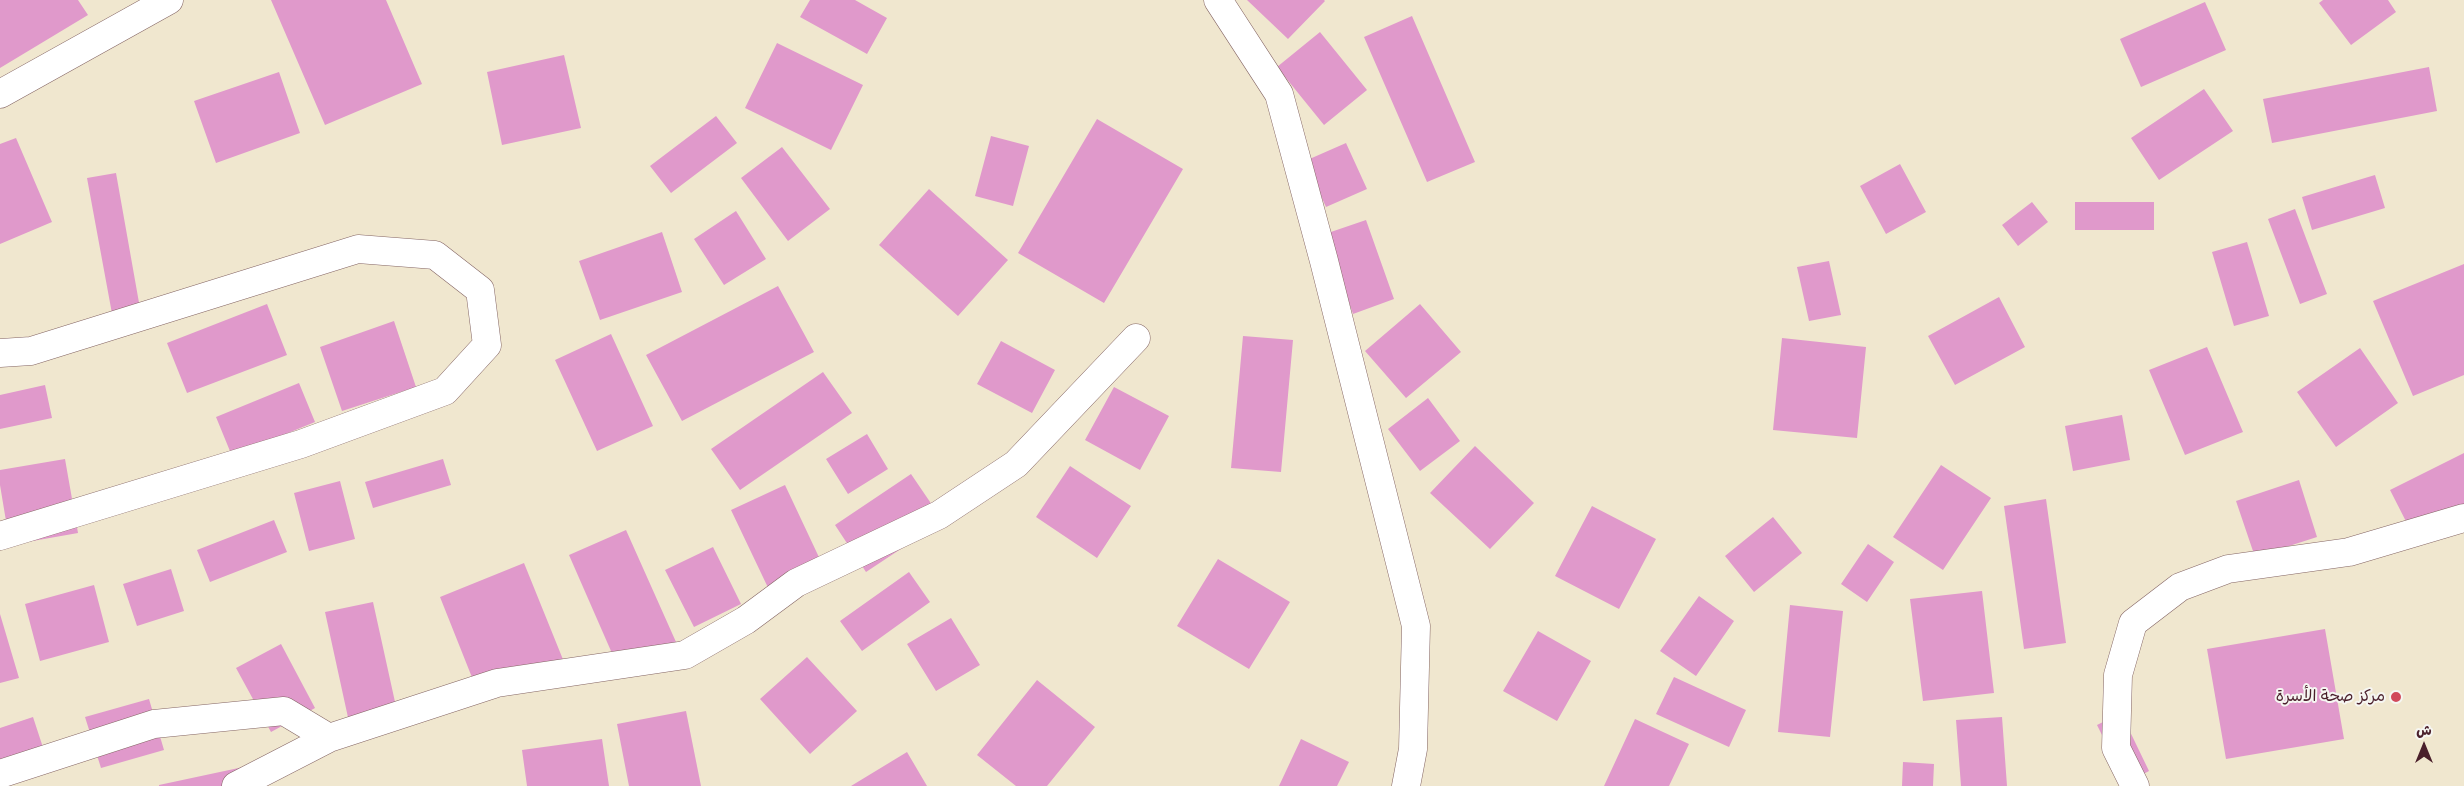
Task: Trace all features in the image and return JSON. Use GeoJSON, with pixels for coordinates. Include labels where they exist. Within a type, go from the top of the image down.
{"type":"FeatureCollection","features":[{"type":"Feature","properties":{"kind":"street"},"geometry":{"type":"LineString","coordinates":[[1218,0],[1279,94],[1324,261],[1414,617],[1416,626],[1413,749],[1406,786]]}},
{"type":"Feature","properties":{"kind":"street"},"geometry":{"type":"LineString","coordinates":[[0,94],[161,3]]}},
{"type":"Feature","properties":{"kind":"street"},"geometry":{"type":"LineString","coordinates":[[0,353],[31,350],[358,249],[435,255],[480,290],[486,345],[446,391],[301,444],[0,536]]}},
{"type":"Feature","properties":{"kind":"street"},"geometry":{"type":"LineString","coordinates":[[236,786],[329,738],[497,683],[685,654],[746,620],[796,583],[940,515],[1016,464],[1136,338]]}},
{"type":"Feature","properties":{"kind":"street"},"geometry":{"type":"LineString","coordinates":[[2135,786],[2116,748],[2118,675],[2134,624],[2180,587],[2228,569],[2349,552],[2464,518]]}},
{"type":"Feature","properties":{"kind":"street"},"geometry":{"type":"LineString","coordinates":[[0,774],[154,724],[284,712],[329,738]]}},
{"type":"Feature","properties":{"kind":"building"},"geometry":{"type":"Polygon","coordinates":[[[0,0],[78,0],[88,15],[0,68],[0,0]]]}},
{"type":"Feature","properties":{"kind":"building"},"geometry":{"type":"Polygon","coordinates":[[[271,0],[386,0],[422,84],[325,125],[271,0]]]}},
{"type":"Feature","properties":{"kind":"building"},"geometry":{"type":"Polygon","coordinates":[[[810,0],[855,0],[887,18],[867,54],[800,17],[810,0]]]}},
{"type":"Feature","properties":{"kind":"building"},"geometry":{"type":"Polygon","coordinates":[[[1247,0],[1324,0],[1325,1],[1288,39],[1247,0]]]}},
{"type":"Feature","properties":{"kind":"building"},"geometry":{"type":"Polygon","coordinates":[[[2323,0],[2388,0],[2396,12],[2351,45],[2319,3],[2323,0]]]}},
{"type":"Feature","properties":{"kind":"building"},"geometry":{"type":"Polygon","coordinates":[[[2205,2],[2226,50],[2141,87],[2120,39],[2205,2]]]}},
{"type":"Feature","properties":{"kind":"building"},"geometry":{"type":"Polygon","coordinates":[[[1412,16],[1475,162],[1427,182],[1364,37],[1412,16]]]}},
{"type":"Feature","properties":{"kind":"building"},"geometry":{"type":"Polygon","coordinates":[[[1320,32],[1367,90],[1324,125],[1277,67],[1320,32]]]}},
{"type":"Feature","properties":{"kind":"building"},"geometry":{"type":"Polygon","coordinates":[[[777,43],[863,85],[831,150],[745,108],[777,43]]]}},
{"type":"Feature","properties":{"kind":"building"},"geometry":{"type":"Polygon","coordinates":[[[564,55],[581,128],[502,145],[487,72],[564,55]]]}},
{"type":"Feature","properties":{"kind":"building"},"geometry":{"type":"Polygon","coordinates":[[[2429,67],[2437,111],[2272,143],[2263,99],[2429,67]]]}},
{"type":"Feature","properties":{"kind":"building"},"geometry":{"type":"Polygon","coordinates":[[[279,72],[300,133],[216,163],[194,101],[279,72]]]}},
{"type":"Feature","properties":{"kind":"building"},"geometry":{"type":"Polygon","coordinates":[[[2204,89],[2233,131],[2159,180],[2131,138],[2204,89]]]}},
{"type":"Feature","properties":{"kind":"building"},"geometry":{"type":"Polygon","coordinates":[[[716,116],[737,143],[671,193],[650,166],[716,116]]]}},
{"type":"Feature","properties":{"kind":"building"},"geometry":{"type":"Polygon","coordinates":[[[1097,119],[1183,169],[1104,303],[1018,253],[1097,119]]]}},
{"type":"Feature","properties":{"kind":"building"},"geometry":{"type":"Polygon","coordinates":[[[991,136],[1029,146],[1013,206],[975,196],[991,136]]]}},
{"type":"Feature","properties":{"kind":"building"},"geometry":{"type":"Polygon","coordinates":[[[16,138],[52,222],[0,244],[0,144],[16,138]]]}},
{"type":"Feature","properties":{"kind":"building"},"geometry":{"type":"Polygon","coordinates":[[[1346,143],[1367,189],[1326,207],[1305,161],[1346,143]]]}},
{"type":"Feature","properties":{"kind":"building"},"geometry":{"type":"Polygon","coordinates":[[[782,147],[830,209],[788,241],[741,178],[782,147]]]}},
{"type":"Feature","properties":{"kind":"building"},"geometry":{"type":"Polygon","coordinates":[[[1900,164],[1926,212],[1886,234],[1860,186],[1900,164]]]}},
{"type":"Feature","properties":{"kind":"building"},"geometry":{"type":"Polygon","coordinates":[[[116,173],[141,314],[113,319],[87,178],[116,173]]]}},
{"type":"Feature","properties":{"kind":"building"},"geometry":{"type":"Polygon","coordinates":[[[2375,175],[2385,208],[2312,230],[2302,197],[2375,175]]]}},
{"type":"Feature","properties":{"kind":"building"},"geometry":{"type":"Polygon","coordinates":[[[929,189],[1008,260],[958,316],[879,245],[929,189]]]}},
{"type":"Feature","properties":{"kind":"building"},"geometry":{"type":"Polygon","coordinates":[[[2032,202],[2048,222],[2018,246],[2002,225],[2032,202]]]}},
{"type":"Feature","properties":{"kind":"building"},"geometry":{"type":"Polygon","coordinates":[[[2075,202],[2154,202],[2154,230],[2075,230],[2075,202]]]}},
{"type":"Feature","properties":{"kind":"building"},"geometry":{"type":"Polygon","coordinates":[[[2295,209],[2327,294],[2300,304],[2268,219],[2295,209]]]}},
{"type":"Feature","properties":{"kind":"building"},"geometry":{"type":"Polygon","coordinates":[[[736,211],[766,259],[724,285],[694,239],[736,211]]]}},
{"type":"Feature","properties":{"kind":"building"},"geometry":{"type":"Polygon","coordinates":[[[1366,220],[1394,299],[1353,314],[1325,234],[1366,220]]]}},
{"type":"Feature","properties":{"kind":"building"},"geometry":{"type":"Polygon","coordinates":[[[662,232],[682,292],[600,320],[579,261],[662,232]]]}},
{"type":"Feature","properties":{"kind":"building"},"geometry":{"type":"Polygon","coordinates":[[[2247,242],[2269,316],[2234,326],[2212,252],[2247,242]]]}},
{"type":"Feature","properties":{"kind":"building"},"geometry":{"type":"Polygon","coordinates":[[[1829,261],[1841,315],[1809,321],[1797,267],[1829,261]]]}},
{"type":"Feature","properties":{"kind":"building"},"geometry":{"type":"Polygon","coordinates":[[[2464,264],[2464,375],[2413,396],[2373,301],[2464,264]]]}},
{"type":"Feature","properties":{"kind":"building"},"geometry":{"type":"Polygon","coordinates":[[[778,286],[814,352],[682,421],[646,355],[778,286]]]}},
{"type":"Feature","properties":{"kind":"building"},"geometry":{"type":"Polygon","coordinates":[[[1999,297],[2025,347],[1955,385],[1928,336],[1999,297]]]}},
{"type":"Feature","properties":{"kind":"building"},"geometry":{"type":"Polygon","coordinates":[[[267,304],[287,355],[187,393],[167,343],[267,304]]]}},
{"type":"Feature","properties":{"kind":"building"},"geometry":{"type":"Polygon","coordinates":[[[1420,304],[1461,352],[1406,398],[1365,351],[1420,304]]]}},
{"type":"Feature","properties":{"kind":"building"},"geometry":{"type":"Polygon","coordinates":[[[394,321],[416,387],[342,411],[320,347],[394,321]]]}},
{"type":"Feature","properties":{"kind":"building"},"geometry":{"type":"Polygon","coordinates":[[[611,334],[653,426],[597,451],[555,360],[611,334]]]}},
{"type":"Feature","properties":{"kind":"building"},"geometry":{"type":"Polygon","coordinates":[[[1243,336],[1293,340],[1281,472],[1231,468],[1243,336]]]}},
{"type":"Feature","properties":{"kind":"building"},"geometry":{"type":"Polygon","coordinates":[[[1782,338],[1866,347],[1857,438],[1773,430],[1782,338]]]}},
{"type":"Feature","properties":{"kind":"building"},"geometry":{"type":"Polygon","coordinates":[[[1001,341],[1055,370],[1032,413],[977,384],[1001,341]]]}},
{"type":"Feature","properties":{"kind":"building"},"geometry":{"type":"Polygon","coordinates":[[[2207,347],[2243,432],[2185,455],[2149,370],[2207,347]]]}},
{"type":"Feature","properties":{"kind":"building"},"geometry":{"type":"Polygon","coordinates":[[[2360,348],[2398,403],[2336,447],[2297,392],[2360,348]]]}},
{"type":"Feature","properties":{"kind":"building"},"geometry":{"type":"Polygon","coordinates":[[[823,372],[852,413],[740,490],[711,449],[823,372]]]}},
{"type":"Feature","properties":{"kind":"building"},"geometry":{"type":"Polygon","coordinates":[[[299,383],[315,422],[232,456],[216,417],[299,383]]]}},
{"type":"Feature","properties":{"kind":"building"},"geometry":{"type":"Polygon","coordinates":[[[45,385],[52,418],[0,429],[0,395],[45,385]]]}},
{"type":"Feature","properties":{"kind":"building"},"geometry":{"type":"Polygon","coordinates":[[[1114,387],[1169,416],[1140,470],[1085,440],[1114,387]]]}},
{"type":"Feature","properties":{"kind":"building"},"geometry":{"type":"Polygon","coordinates":[[[1428,398],[1460,441],[1420,471],[1388,429],[1428,398]]]}},
{"type":"Feature","properties":{"kind":"building"},"geometry":{"type":"Polygon","coordinates":[[[2122,415],[2130,460],[2073,471],[2065,426],[2122,415]]]}},
{"type":"Feature","properties":{"kind":"building"},"geometry":{"type":"Polygon","coordinates":[[[867,434],[888,469],[848,494],[826,459],[867,434]]]}},
{"type":"Feature","properties":{"kind":"building"},"geometry":{"type":"Polygon","coordinates":[[[1475,446],[1534,503],[1490,549],[1430,493],[1475,446]]]}},
{"type":"Feature","properties":{"kind":"building"},"geometry":{"type":"Polygon","coordinates":[[[2464,453],[2464,515],[2415,539],[2390,490],[2464,453]]]}},
{"type":"Feature","properties":{"kind":"building"},"geometry":{"type":"Polygon","coordinates":[[[65,459],[78,533],[10,545],[0,485],[0,470],[65,459]]]}},
{"type":"Feature","properties":{"kind":"building"},"geometry":{"type":"Polygon","coordinates":[[[443,459],[451,485],[373,508],[365,482],[443,459]]]}},
{"type":"Feature","properties":{"kind":"building"},"geometry":{"type":"Polygon","coordinates":[[[1941,465],[1991,498],[1943,570],[1893,537],[1941,465]]]}},
{"type":"Feature","properties":{"kind":"building"},"geometry":{"type":"Polygon","coordinates":[[[1070,466],[1131,506],[1097,558],[1036,517],[1070,466]]]}},
{"type":"Feature","properties":{"kind":"building"},"geometry":{"type":"Polygon","coordinates":[[[911,474],[943,521],[866,572],[835,525],[911,474]]]}},
{"type":"Feature","properties":{"kind":"building"},"geometry":{"type":"Polygon","coordinates":[[[2299,480],[2317,537],[2255,557],[2236,501],[2299,480]]]}},
{"type":"Feature","properties":{"kind":"building"},"geometry":{"type":"Polygon","coordinates":[[[340,481],[355,539],[309,551],[294,493],[340,481]]]}},
{"type":"Feature","properties":{"kind":"building"},"geometry":{"type":"Polygon","coordinates":[[[785,485],[825,570],[772,596],[731,510],[785,485]]]}},
{"type":"Feature","properties":{"kind":"building"},"geometry":{"type":"Polygon","coordinates":[[[2046,499],[2066,643],[2024,649],[2004,506],[2046,499]]]}},
{"type":"Feature","properties":{"kind":"building"},"geometry":{"type":"Polygon","coordinates":[[[1592,506],[1656,539],[1619,609],[1555,576],[1592,506]]]}},
{"type":"Feature","properties":{"kind":"building"},"geometry":{"type":"Polygon","coordinates":[[[1773,517],[1802,553],[1754,592],[1725,556],[1773,517]]]}},
{"type":"Feature","properties":{"kind":"building"},"geometry":{"type":"Polygon","coordinates":[[[274,520],[287,552],[210,582],[197,550],[274,520]]]}},
{"type":"Feature","properties":{"kind":"building"},"geometry":{"type":"Polygon","coordinates":[[[626,530],[676,642],[618,667],[569,555],[626,530]]]}},
{"type":"Feature","properties":{"kind":"building"},"geometry":{"type":"Polygon","coordinates":[[[1868,544],[1894,562],[1867,602],[1841,584],[1868,544]]]}},
{"type":"Feature","properties":{"kind":"building"},"geometry":{"type":"Polygon","coordinates":[[[713,547],[741,604],[694,627],[665,570],[713,547]]]}},
{"type":"Feature","properties":{"kind":"building"},"geometry":{"type":"Polygon","coordinates":[[[1218,559],[1290,602],[1249,669],[1177,626],[1218,559]]]}},
{"type":"Feature","properties":{"kind":"building"},"geometry":{"type":"Polygon","coordinates":[[[524,563],[564,662],[479,695],[440,597],[524,563]]]}},
{"type":"Feature","properties":{"kind":"building"},"geometry":{"type":"Polygon","coordinates":[[[171,569],[184,611],[137,626],[123,584],[171,569]]]}},
{"type":"Feature","properties":{"kind":"building"},"geometry":{"type":"Polygon","coordinates":[[[909,572],[930,602],[862,651],[840,621],[909,572]]]}},
{"type":"Feature","properties":{"kind":"building"},"geometry":{"type":"Polygon","coordinates":[[[94,585],[109,642],[40,661],[25,604],[94,585]]]}},
{"type":"Feature","properties":{"kind":"building"},"geometry":{"type":"Polygon","coordinates":[[[1982,591],[1994,693],[1923,701],[1910,599],[1982,591]]]}},
{"type":"Feature","properties":{"kind":"building"},"geometry":{"type":"Polygon","coordinates":[[[1699,596],[1734,621],[1696,676],[1660,651],[1699,596]]]}},
{"type":"Feature","properties":{"kind":"building"},"geometry":{"type":"Polygon","coordinates":[[[373,602],[397,711],[349,722],[325,612],[373,602]]]}},
{"type":"Feature","properties":{"kind":"building"},"geometry":{"type":"Polygon","coordinates":[[[1790,605],[1843,611],[1830,737],[1778,732],[1790,605]]]}},
{"type":"Feature","properties":{"kind":"building"},"geometry":{"type":"Polygon","coordinates":[[[0,614],[19,678],[0,683],[0,614]]]}},
{"type":"Feature","properties":{"kind":"building"},"geometry":{"type":"Polygon","coordinates":[[[951,618],[980,665],[936,691],[907,644],[951,618]]]}},
{"type":"Feature","properties":{"kind":"building"},"geometry":{"type":"Polygon","coordinates":[[[2325,629],[2344,739],[2226,759],[2207,649],[2325,629]]]}},
{"type":"Feature","properties":{"kind":"building"},"geometry":{"type":"Polygon","coordinates":[[[1538,631],[1591,661],[1557,721],[1503,691],[1538,631]]]}},
{"type":"Feature","properties":{"kind":"building"},"geometry":{"type":"Polygon","coordinates":[[[281,644],[315,708],[271,732],[236,668],[281,644]]]}},
{"type":"Feature","properties":{"kind":"building"},"geometry":{"type":"Polygon","coordinates":[[[807,657],[857,711],[810,754],[760,699],[807,657]]]}},
{"type":"Feature","properties":{"kind":"building"},"geometry":{"type":"Polygon","coordinates":[[[1674,677],[1746,710],[1729,747],[1656,714],[1674,677]]]}},
{"type":"Feature","properties":{"kind":"building"},"geometry":{"type":"Polygon","coordinates":[[[1037,680],[1095,727],[1047,786],[1016,786],[977,755],[1037,680]]]}},
{"type":"Feature","properties":{"kind":"building"},"geometry":{"type":"Polygon","coordinates":[[[149,699],[164,750],[101,768],[85,717],[149,699]]]}},
{"type":"Feature","properties":{"kind":"building"},"geometry":{"type":"Polygon","coordinates":[[[686,711],[701,786],[629,786],[617,724],[686,711]]]}},
{"type":"Feature","properties":{"kind":"building"},"geometry":{"type":"Polygon","coordinates":[[[2121,713],[2149,771],[2126,783],[2097,725],[2121,713]]]}},
{"type":"Feature","properties":{"kind":"building"},"geometry":{"type":"Polygon","coordinates":[[[33,717],[51,772],[8,786],[0,786],[0,728],[33,717]]]}},
{"type":"Feature","properties":{"kind":"building"},"geometry":{"type":"Polygon","coordinates":[[[2002,717],[2007,786],[1961,786],[1956,720],[2002,717]]]}},
{"type":"Feature","properties":{"kind":"building"},"geometry":{"type":"Polygon","coordinates":[[[1635,719],[1689,744],[1669,786],[1604,786],[1635,719]]]}},
{"type":"Feature","properties":{"kind":"building"},"geometry":{"type":"Polygon","coordinates":[[[602,739],[609,786],[527,786],[522,750],[602,739]]]}},
{"type":"Feature","properties":{"kind":"building"},"geometry":{"type":"Polygon","coordinates":[[[1301,739],[1349,762],[1337,786],[1279,786],[1301,739]]]}},
{"type":"Feature","properties":{"kind":"building"},"geometry":{"type":"Polygon","coordinates":[[[907,752],[927,786],[851,786],[907,752]]]}},
{"type":"Feature","properties":{"kind":"building"},"geometry":{"type":"Polygon","coordinates":[[[1903,762],[1934,764],[1933,786],[1902,786],[1903,762]]]}},
{"type":"Feature","properties":{"kind":"building"},"geometry":{"type":"Polygon","coordinates":[[[262,763],[267,786],[159,786],[159,785],[262,763]]]}},
{"type":"Feature","properties":{"kind":"place","name":"مركز صحة الأسرة"},"geometry":{"type":"Point","coordinates":[2396,697]}}]}
